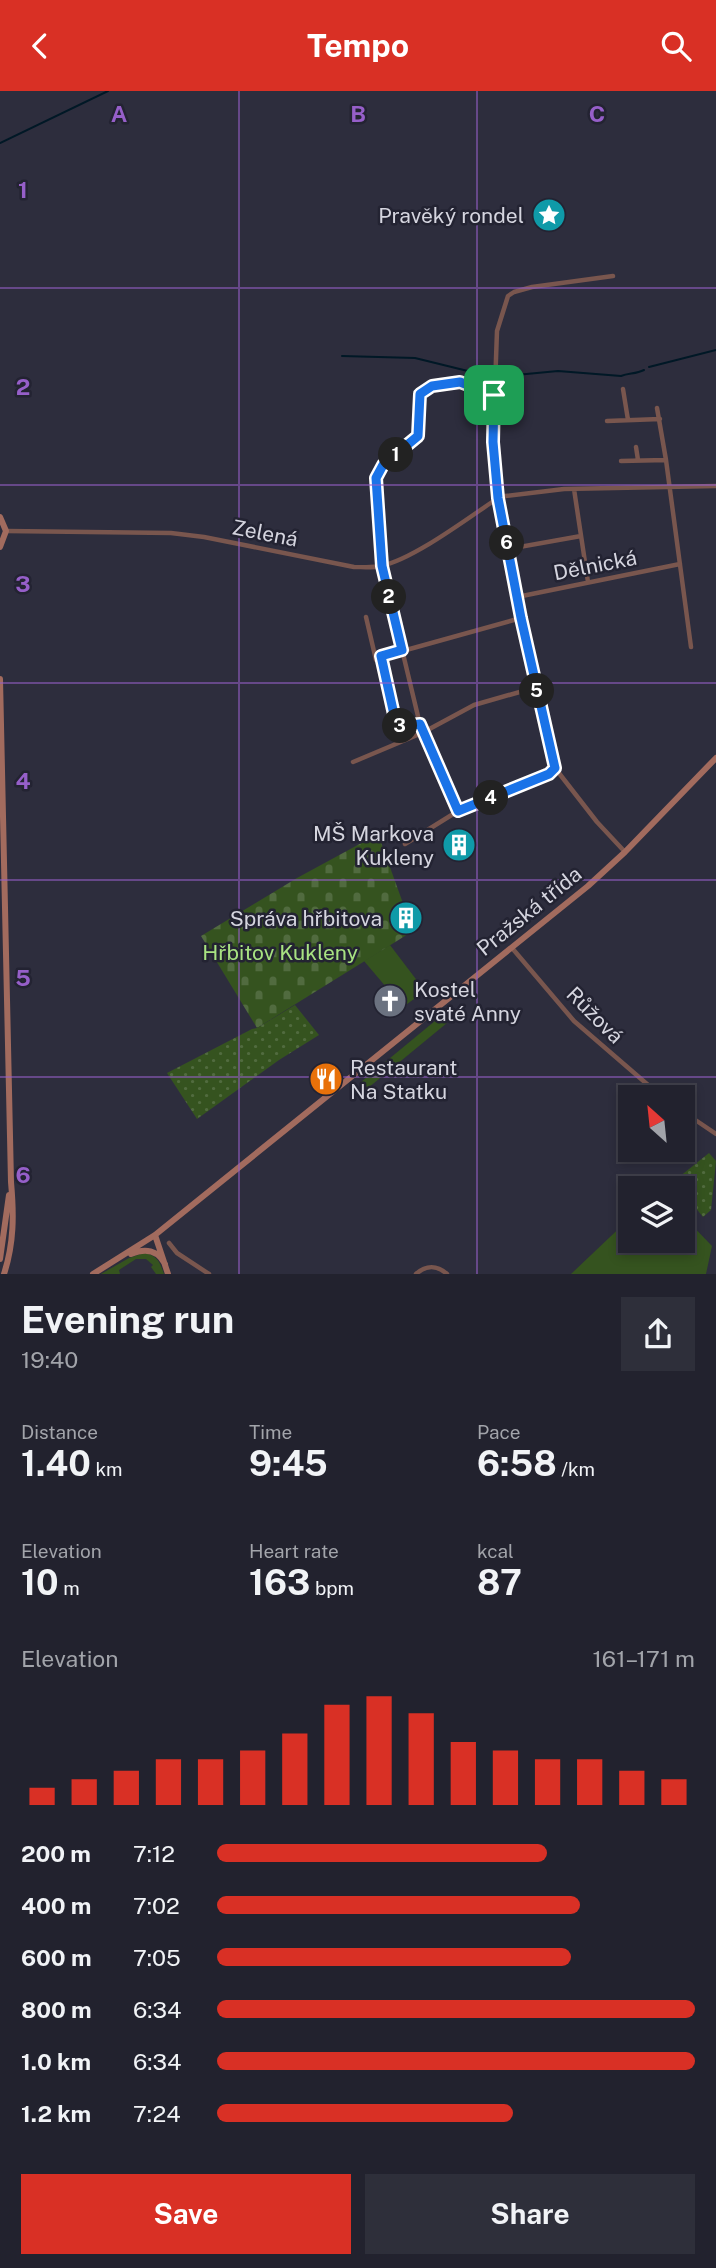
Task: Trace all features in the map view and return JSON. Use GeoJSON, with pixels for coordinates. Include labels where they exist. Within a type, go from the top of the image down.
{"type":"FeatureCollection","features":[{"type":"Feature","properties":{"kind":"main road"},"geometry":{"type":"LineString","coordinates":[[0,517],[3,532],[0,547]]}},
{"type":"Feature","properties":{"kind":"main road"},"geometry":{"type":"LineString","coordinates":[[0,679],[14,1231],[4,1274]]}},
{"type":"Feature","properties":{"kind":"main road","name":"Pražská třída"},"geometry":{"type":"LineString","coordinates":[[113,1262],[155,1234],[588,886],[625,852],[716,758]]}},
{"type":"Feature","properties":{"kind":"main road"},"geometry":{"type":"LineString","coordinates":[[0,1259],[11,1182]]}},
{"type":"Feature","properties":{"kind":"main road"},"geometry":{"type":"LineString","coordinates":[[155,1234],[168,1274]]}},
{"type":"Feature","properties":{"kind":"main road"},"geometry":{"type":"LineString","coordinates":[[93,1274],[133,1253],[145,1251],[158,1254],[165,1264]]}},
{"type":"Feature","properties":{"kind":"street"},"geometry":{"type":"LineString","coordinates":[[613,276],[519,290],[508,296],[497,331],[493,442],[498,498],[521,618],[555,768],[597,822],[625,852]]}},
{"type":"Feature","properties":{"kind":"street"},"geometry":{"type":"LineString","coordinates":[[458,811],[422,733],[382,566],[376,478],[383,465],[418,436],[420,394],[432,386],[460,382],[494,395]]}},
{"type":"Feature","properties":{"kind":"street"},"geometry":{"type":"LineString","coordinates":[[623,389],[628,421]]}},
{"type":"Feature","properties":{"kind":"street"},"geometry":{"type":"LineString","coordinates":[[657,408],[691,647]]}},
{"type":"Feature","properties":{"kind":"street"},"geometry":{"type":"LineString","coordinates":[[607,421],[660,419]]}},
{"type":"Feature","properties":{"kind":"street"},"geometry":{"type":"LineString","coordinates":[[636,447],[638,460]]}},
{"type":"Feature","properties":{"kind":"street"},"geometry":{"type":"LineString","coordinates":[[621,461],[666,460]]}},
{"type":"Feature","properties":{"kind":"street","name":"Zelená"},"geometry":{"type":"LineString","coordinates":[[3,532],[171,533],[354,567],[382,566],[415,552],[498,498],[574,489],[716,485]]}},
{"type":"Feature","properties":{"kind":"street"},"geometry":{"type":"LineString","coordinates":[[574,489],[588,582]]}},
{"type":"Feature","properties":{"kind":"street"},"geometry":{"type":"LineString","coordinates":[[508,549],[581,536]]}},
{"type":"Feature","properties":{"kind":"street","name":"Dělnická"},"geometry":{"type":"LineString","coordinates":[[517,597],[680,564]]}},
{"type":"Feature","properties":{"kind":"street"},"geometry":{"type":"LineString","coordinates":[[366,617],[376,660],[381,659]]}},
{"type":"Feature","properties":{"kind":"street"},"geometry":{"type":"LineString","coordinates":[[381,659],[381,656],[521,618]]}},
{"type":"Feature","properties":{"kind":"street"},"geometry":{"type":"LineString","coordinates":[[381,659],[395,719],[401,726],[420,724]]}},
{"type":"Feature","properties":{"kind":"street"},"geometry":{"type":"LineString","coordinates":[[353,762],[422,733],[474,705],[536,685]]}},
{"type":"Feature","properties":{"kind":"street"},"geometry":{"type":"LineString","coordinates":[[405,843],[458,811],[549,774],[555,768]]}},
{"type":"Feature","properties":{"kind":"street","name":"Růžová"},"geometry":{"type":"LineString","coordinates":[[512,948],[574,1021],[648,1085]]}},
{"type":"Feature","properties":{"kind":"street"},"geometry":{"type":"LineString","coordinates":[[695,1120],[716,1134]]}},
{"type":"Feature","properties":{"kind":"street"},"geometry":{"type":"LineString","coordinates":[[169,1243],[177,1253],[209,1274]]}},
{"type":"Feature","properties":{"kind":"street"},"geometry":{"type":"LineString","coordinates":[[416,1274],[429,1267],[442,1269],[447,1274]]}},
{"type":"Feature","properties":{"kind":"green space","name":"Hřbitov Kukleny"},"geometry":{"type":"Polygon","coordinates":[[[378,834],[413,931],[257,1028],[201,936],[297,878],[378,834]]]}},
{"type":"Feature","properties":{"kind":"green space"},"geometry":{"type":"Polygon","coordinates":[[[390,945],[425,991],[403,1007],[364,961],[390,945]]]}},
{"type":"Feature","properties":{"kind":"green space"},"geometry":{"type":"Polygon","coordinates":[[[295,1005],[319,1035],[197,1119],[167,1073],[257,1028],[295,1005]]]}},
{"type":"Feature","properties":{"kind":"green space"},"geometry":{"type":"Polygon","coordinates":[[[441,1016],[447,1023],[368,1088],[361,1082],[441,1016]]]}},
{"type":"Feature","properties":{"kind":"green space"},"geometry":{"type":"Polygon","coordinates":[[[709,1153],[716,1161],[711,1210],[703,1217],[695,1207],[695,1176],[680,1176],[709,1153]]]}},
{"type":"Feature","properties":{"kind":"green space"},"geometry":{"type":"Polygon","coordinates":[[[695,1228],[712,1246],[706,1274],[571,1274],[618,1229],[618,1253],[695,1253],[695,1228]]]}},
{"type":"Feature","properties":{"kind":"green space"},"geometry":{"type":"Polygon","coordinates":[[[144,1253],[157,1260],[164,1274],[156,1274],[151,1267],[153,1265],[146,1259],[136,1259],[119,1270],[120,1274],[101,1274],[129,1258],[144,1253]]]}},
{"type":"Feature","properties":{"kind":"waterway"},"geometry":{"type":"LineString","coordinates":[[0,143],[108,91]]}},
{"type":"Feature","properties":{"kind":"waterway"},"geometry":{"type":"LineString","coordinates":[[649,367],[716,350]]}},
{"type":"Feature","properties":{"kind":"waterway"},"geometry":{"type":"LineString","coordinates":[[342,356],[415,358],[480,374],[505,376],[558,371],[621,376],[644,370]]}},
{"type":"Feature","properties":{"kind":"place","name":"Pravěký rondel"},"geometry":{"type":"Point","coordinates":[549,215]}},
{"type":"Feature","properties":{"kind":"place","name":"MŠ Markova Kukleny"},"geometry":{"type":"Point","coordinates":[459,845]}},
{"type":"Feature","properties":{"kind":"place","name":"Správa hřbitova"},"geometry":{"type":"Point","coordinates":[406,918]}},
{"type":"Feature","properties":{"kind":"place","name":"Kostel svaté Anny"},"geometry":{"type":"Point","coordinates":[390,1001]}},
{"type":"Feature","properties":{"kind":"place","name":"Restaurant Na Statku"},"geometry":{"type":"Point","coordinates":[326,1079]}},
{"type":"Feature","properties":{"kind":"route"},"geometry":{"type":"LineString","coordinates":[[460,382],[494,395],[493,442],[498,498],[521,618],[555,768],[549,774],[458,811],[420,724],[401,726],[395,719],[381,656],[402,650],[382,566],[376,478],[383,465],[418,436],[420,394],[432,386],[460,382]]}}]}
